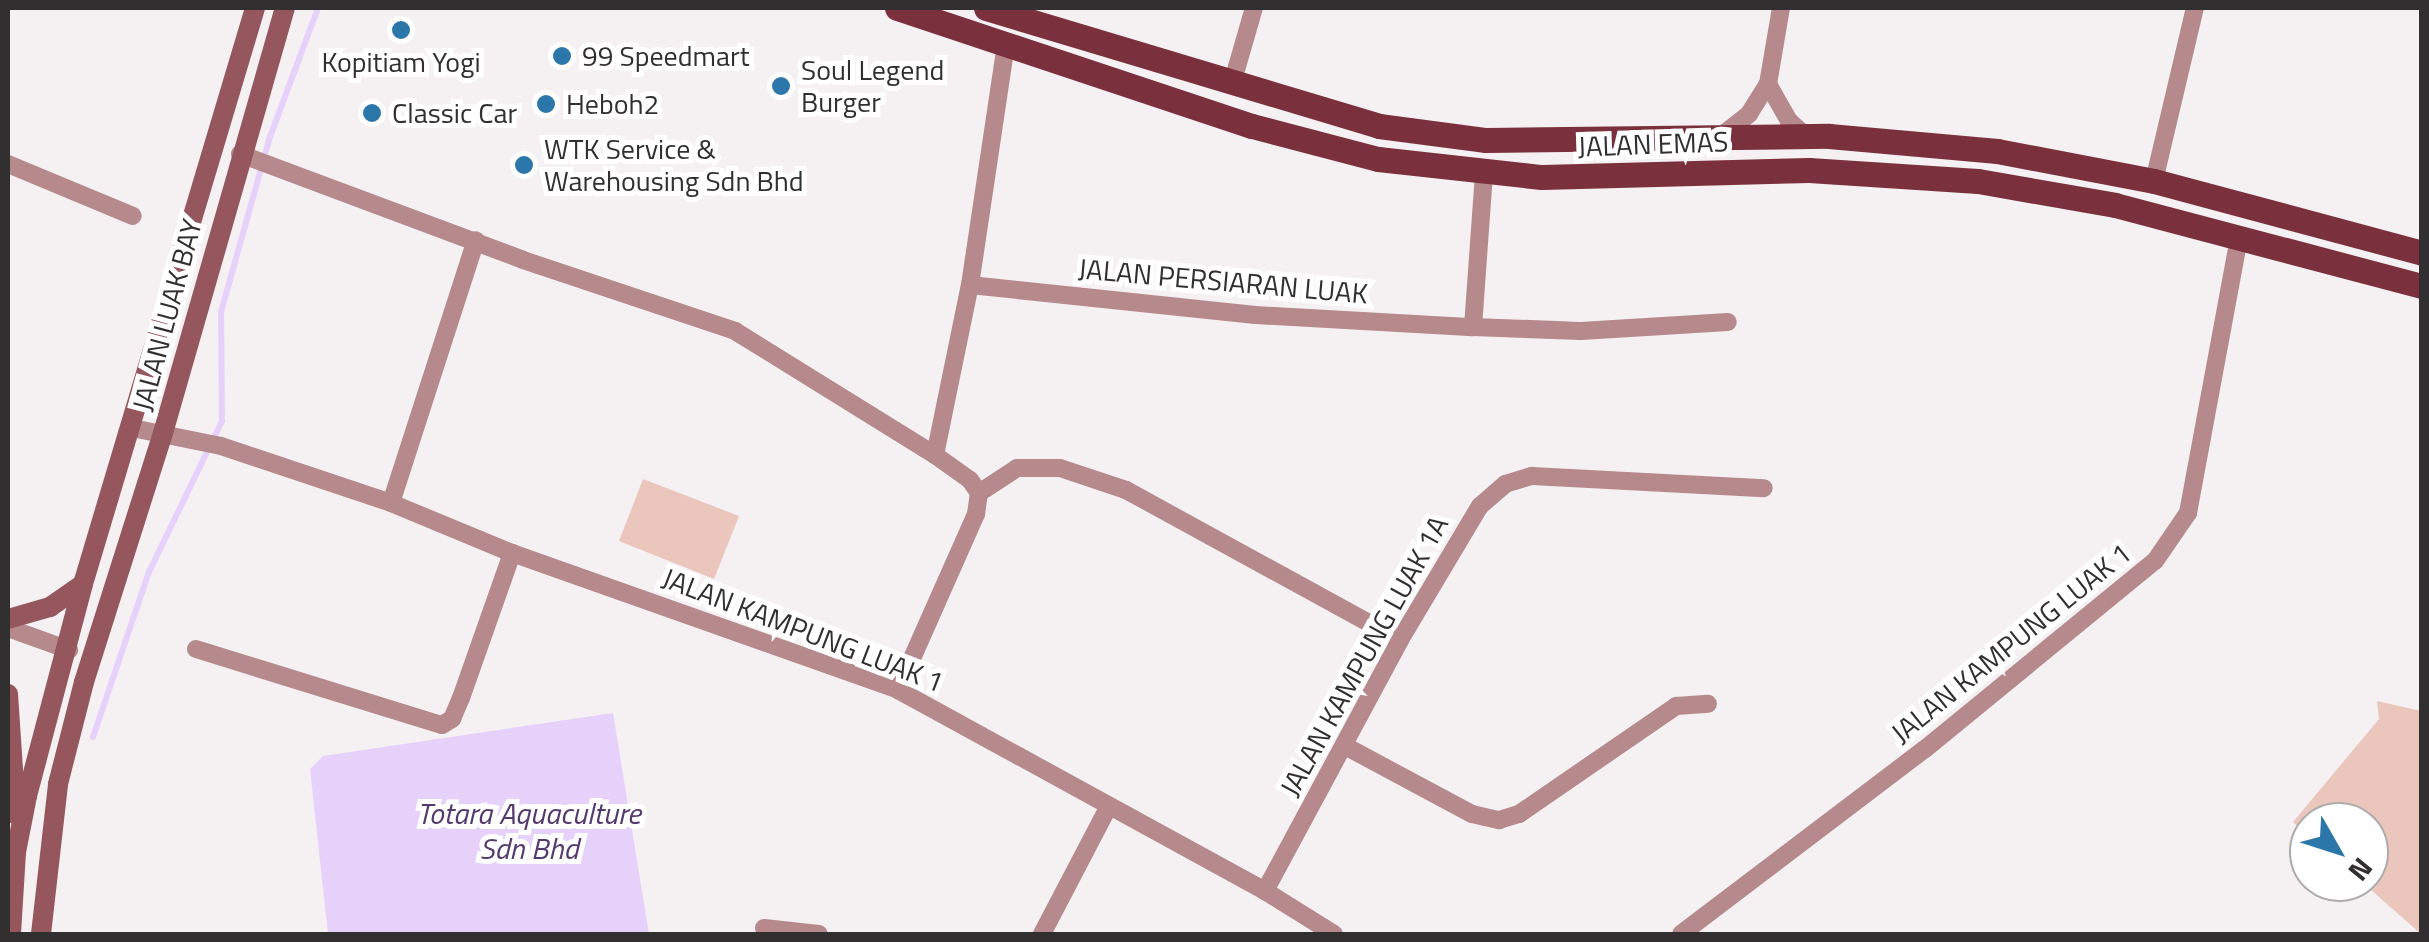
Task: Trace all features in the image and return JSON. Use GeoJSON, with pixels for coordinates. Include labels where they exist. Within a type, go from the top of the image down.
{"type":"FeatureCollection","features":[{"type":"Feature","properties":{"kind":"main road","name":"JALAN EMAS"},"geometry":{"type":"LineString","coordinates":[[897,8],[1316,144],[1378,159],[1542,176],[1810,170],[1900,172],[2115,204],[2422,286]]}},
{"type":"Feature","properties":{"kind":"main road","name":"JALAN EMAS"},"geometry":{"type":"LineString","coordinates":[[986,8],[1379,126],[1486,140],[1807,137],[1997,151],[2154,181],[2422,253]]}},
{"type":"Feature","properties":{"kind":"street","name":"JALAN LUAK BAY"},"geometry":{"type":"LineString","coordinates":[[68,650],[83,584],[255,8]]}},
{"type":"Feature","properties":{"kind":"street","name":"JALAN LUAK BAY"},"geometry":{"type":"LineString","coordinates":[[84,682],[164,433],[240,154],[285,8]]}},
{"type":"Feature","properties":{"kind":"street"},"geometry":{"type":"LineString","coordinates":[[1232,84],[1254,8]]}},
{"type":"Feature","properties":{"kind":"street"},"geometry":{"type":"LineString","coordinates":[[1716,139],[1736,128],[1768,84],[1781,8]]}},
{"type":"Feature","properties":{"kind":"street"},"geometry":{"type":"LineString","coordinates":[[2154,181],[2196,8]]}},
{"type":"Feature","properties":{"kind":"street"},"geometry":{"type":"LineString","coordinates":[[935,455],[970,285],[1006,44]]}},
{"type":"Feature","properties":{"kind":"street"},"geometry":{"type":"LineString","coordinates":[[1768,84],[1790,121],[1807,137]]}},
{"type":"Feature","properties":{"kind":"street"},"geometry":{"type":"LineString","coordinates":[[240,154],[735,332],[935,455],[970,480],[980,493]]}},
{"type":"Feature","properties":{"kind":"street"},"geometry":{"type":"LineString","coordinates":[[8,164],[133,216]]}},
{"type":"Feature","properties":{"kind":"street"},"geometry":{"type":"LineString","coordinates":[[1472,327],[1484,172]]}},
{"type":"Feature","properties":{"kind":"street","name":"JALAN KAMPUNG LUAK 1"},"geometry":{"type":"LineString","coordinates":[[1681,934],[1925,750],[2155,561],[2188,513],[2239,238]]}},
{"type":"Feature","properties":{"kind":"street"},"geometry":{"type":"LineString","coordinates":[[390,503],[476,240]]}},
{"type":"Feature","properties":{"kind":"street","name":"JALAN PERSIARAN LUAK"},"geometry":{"type":"LineString","coordinates":[[970,285],[1254,315],[1472,327],[1581,331],[1728,322]]}},
{"type":"Feature","properties":{"kind":"street","name":"JALAN KAMPUNG LUAK 1"},"geometry":{"type":"LineString","coordinates":[[132,428],[221,446],[390,503],[512,553],[898,690],[1265,891],[1334,934]]}},
{"type":"Feature","properties":{"kind":"street"},"geometry":{"type":"LineString","coordinates":[[898,690],[976,514],[980,493],[1017,468],[1060,468],[1126,490],[1400,640]]}},
{"type":"Feature","properties":{"kind":"street","name":"JALAN KAMPUNG LUAK 1A"},"geometry":{"type":"LineString","coordinates":[[1265,891],[1400,640],[1480,506],[1504,484],[1532,476],[1662,486],[1716,484],[1764,488]]}},
{"type":"Feature","properties":{"kind":"street"},"geometry":{"type":"LineString","coordinates":[[196,649],[442,725],[452,718],[461,698],[512,553]]}},
{"type":"Feature","properties":{"kind":"street"},"geometry":{"type":"LineString","coordinates":[[8,618],[50,607],[83,584]]}},
{"type":"Feature","properties":{"kind":"street"},"geometry":{"type":"LineString","coordinates":[[8,628],[68,650],[84,682],[58,784],[42,934]]}},
{"type":"Feature","properties":{"kind":"street"},"geometry":{"type":"LineString","coordinates":[[68,650],[98,636]]}},
{"type":"Feature","properties":{"kind":"street"},"geometry":{"type":"LineString","coordinates":[[16,852],[68,650]]}},
{"type":"Feature","properties":{"kind":"street"},"geometry":{"type":"LineString","coordinates":[[8,694],[16,852],[11,934]]}},
{"type":"Feature","properties":{"kind":"street"},"geometry":{"type":"LineString","coordinates":[[1345,746],[1472,814],[1499,820],[1519,814],[1676,706],[1708,704]]}},
{"type":"Feature","properties":{"kind":"street"},"geometry":{"type":"LineString","coordinates":[[1042,934],[1108,808]]}},
{"type":"Feature","properties":{"kind":"street"},"geometry":{"type":"LineString","coordinates":[[764,928],[820,934]]}},
{"type":"Feature","properties":{"kind":"shaded area"},"geometry":{"type":"Polygon","coordinates":[[[643,479],[739,516],[714,579],[619,541],[643,479]]]}},
{"type":"Feature","properties":{"kind":"shaded area"},"geometry":{"type":"Polygon","coordinates":[[[2377,701],[2421,711],[2421,934],[2385,902],[2389,902],[2389,802],[2310,802],[2379,719],[2377,701]]]}},
{"type":"Feature","properties":{"kind":"water","name":"Totara Aquaculture Sdn Bhd"},"geometry":{"type":"Polygon","coordinates":[[[613,713],[649,934],[328,934],[310,769],[323,756],[613,713]]]}},
{"type":"Feature","properties":{"kind":"waterway"},"geometry":{"type":"LineString","coordinates":[[93,737],[149,572],[222,421],[221,312],[270,137],[318,8]]}},
{"type":"Feature","properties":{"kind":"place","name":"Kopitiam Yogi"},"geometry":{"type":"Point","coordinates":[401,30]}},
{"type":"Feature","properties":{"kind":"place","name":"99 Speedmart"},"geometry":{"type":"Point","coordinates":[562,56]}},
{"type":"Feature","properties":{"kind":"place","name":"Soul Legend Burger"},"geometry":{"type":"Point","coordinates":[781,86]}},
{"type":"Feature","properties":{"kind":"place","name":"Heboh2"},"geometry":{"type":"Point","coordinates":[546,104]}},
{"type":"Feature","properties":{"kind":"place","name":"Classic Car"},"geometry":{"type":"Point","coordinates":[372,113]}},
{"type":"Feature","properties":{"kind":"place","name":"WTK Service & Warehousing Sdn Bhd"},"geometry":{"type":"Point","coordinates":[524,165]}}]}
